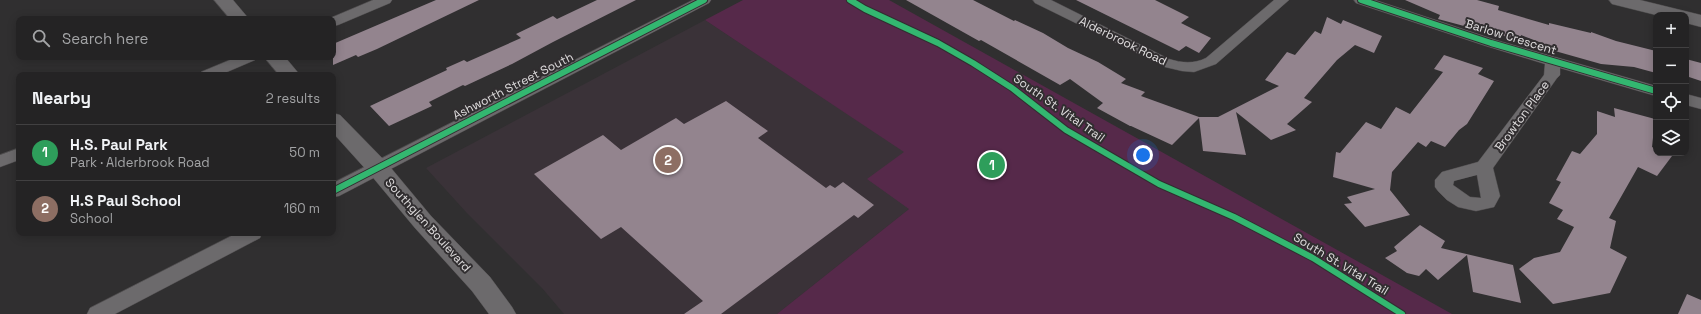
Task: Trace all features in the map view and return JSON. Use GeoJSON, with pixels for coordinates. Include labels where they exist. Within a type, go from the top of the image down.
{"type":"FeatureCollection","features":[{"type":"Feature","properties":{"kind":"street"},"geometry":{"type":"LineString","coordinates":[[222,0],[237,16]]}},
{"type":"Feature","properties":{"kind":"street"},"geometry":{"type":"LineString","coordinates":[[336,21],[385,0]]}},
{"type":"Feature","properties":{"kind":"street","name":"Ashworth Street South"},"geometry":{"type":"LineString","coordinates":[[336,189],[682,4],[704,0]]}},
{"type":"Feature","properties":{"kind":"street","name":"Alderbrook Road"},"geometry":{"type":"LineString","coordinates":[[1040,0],[1164,62],[1174,66],[1189,68],[1203,65],[1211,61],[1282,0]]}},
{"type":"Feature","properties":{"kind":"street","name":"Barlow Crescent"},"geometry":{"type":"LineString","coordinates":[[1361,0],[1553,62],[1653,90]]}},
{"type":"Feature","properties":{"kind":"street"},"geometry":{"type":"LineString","coordinates":[[1618,0],[1666,12]]}},
{"type":"Feature","properties":{"kind":"street"},"geometry":{"type":"LineString","coordinates":[[1689,18],[1701,21]]}},
{"type":"Feature","properties":{"kind":"street"},"geometry":{"type":"LineString","coordinates":[[213,72],[243,60]]}},
{"type":"Feature","properties":{"kind":"street"},"geometry":{"type":"LineString","coordinates":[[277,60],[287,72]]}},
{"type":"Feature","properties":{"kind":"street","name":"Browton Place"},"geometry":{"type":"LineString","coordinates":[[1484,167],[1552,75],[1553,62]]}},
{"type":"Feature","properties":{"kind":"street"},"geometry":{"type":"LineString","coordinates":[[1689,100],[1701,104]]}},
{"type":"Feature","properties":{"kind":"street","name":"Southglen Boulevard"},"geometry":{"type":"LineString","coordinates":[[336,123],[378,168],[423,222],[481,284],[503,314]]}},
{"type":"Feature","properties":{"kind":"street"},"geometry":{"type":"LineString","coordinates":[[0,161],[16,155]]}},
{"type":"Feature","properties":{"kind":"street"},"geometry":{"type":"LineString","coordinates":[[97,314],[247,236]]}},
{"type":"Feature","properties":{"kind":"shaded area"},"geometry":{"type":"Polygon","coordinates":[[[743,0],[889,0],[1452,314],[777,314],[909,209],[867,179],[904,152],[705,20],[743,0]]]}},
{"type":"Feature","properties":{"kind":"shaded area"},"geometry":{"type":"Polygon","coordinates":[[[705,20],[905,152],[909,209],[777,314],[564,314],[542,288],[466,212],[426,168],[705,20]]]}},
{"type":"Feature","properties":{"kind":"building"},"geometry":{"type":"Polygon","coordinates":[[[436,0],[479,0],[377,49],[358,57],[356,55],[333,65],[333,60],[336,60],[336,43],[436,0]]]}},
{"type":"Feature","properties":{"kind":"building"},"geometry":{"type":"Polygon","coordinates":[[[597,0],[636,0],[512,64],[465,86],[463,85],[429,102],[432,106],[389,126],[370,106],[447,70],[446,68],[464,60],[467,62],[521,38],[516,34],[553,16],[557,19],[597,0]]]}},
{"type":"Feature","properties":{"kind":"building"},"geometry":{"type":"Polygon","coordinates":[[[906,0],[973,0],[1014,21],[1015,20],[1043,33],[1068,48],[1098,62],[1126,79],[1121,83],[1145,92],[1141,96],[1199,117],[1218,117],[1279,86],[1265,80],[1287,52],[1295,55],[1315,31],[1321,34],[1327,17],[1341,24],[1343,20],[1382,36],[1374,53],[1355,45],[1337,60],[1304,98],[1312,102],[1287,124],[1296,130],[1271,140],[1236,112],[1246,155],[1203,151],[1199,118],[1172,145],[1130,126],[1097,108],[1103,103],[1070,79],[1060,85],[981,40],[979,41],[906,0]]]}},
{"type":"Feature","properties":{"kind":"building"},"geometry":{"type":"Polygon","coordinates":[[[1076,0],[1155,0],[1189,17],[1181,23],[1211,38],[1199,53],[1186,46],[1179,51],[1076,0]]]}},
{"type":"Feature","properties":{"kind":"building"},"geometry":{"type":"Polygon","coordinates":[[[1405,0],[1477,0],[1499,6],[1498,10],[1549,25],[1549,23],[1591,32],[1616,41],[1653,50],[1653,72],[1634,67],[1601,64],[1555,51],[1555,48],[1521,35],[1520,41],[1465,24],[1464,26],[1438,19],[1440,15],[1405,0]]]}},
{"type":"Feature","properties":{"kind":"building"},"geometry":{"type":"Polygon","coordinates":[[[1444,55],[1483,68],[1478,74],[1494,81],[1467,124],[1459,130],[1445,147],[1431,141],[1426,147],[1418,142],[1392,172],[1390,190],[1410,215],[1365,227],[1344,204],[1352,203],[1347,197],[1375,189],[1333,177],[1336,152],[1340,153],[1366,122],[1381,129],[1396,107],[1410,114],[1443,72],[1434,69],[1444,55]]]}},
{"type":"Feature","properties":{"kind":"building"},"geometry":{"type":"Polygon","coordinates":[[[1689,60],[1701,63],[1701,81],[1689,77],[1689,60]]]}},
{"type":"Feature","properties":{"kind":"building"},"geometry":{"type":"Polygon","coordinates":[[[726,101],[768,131],[758,138],[826,188],[830,185],[835,188],[843,182],[874,205],[858,218],[854,215],[721,314],[684,314],[703,301],[621,227],[601,239],[534,174],[603,135],[621,150],[676,118],[684,124],[726,101]]]}},
{"type":"Feature","properties":{"kind":"building"},"geometry":{"type":"Polygon","coordinates":[[[1614,108],[1653,118],[1653,156],[1672,156],[1657,176],[1638,167],[1609,218],[1616,221],[1610,248],[1627,257],[1610,293],[1553,304],[1519,269],[1534,258],[1560,252],[1574,227],[1557,219],[1563,210],[1549,203],[1561,182],[1556,180],[1572,151],[1580,154],[1597,134],[1597,111],[1615,117],[1614,108]]]}},
{"type":"Feature","properties":{"kind":"building"},"geometry":{"type":"Polygon","coordinates":[[[1420,225],[1445,241],[1441,248],[1513,265],[1521,303],[1473,292],[1467,255],[1438,280],[1426,269],[1419,276],[1407,273],[1385,258],[1397,251],[1394,247],[1420,225]]]}},
{"type":"Feature","properties":{"kind":"building"},"geometry":{"type":"Polygon","coordinates":[[[1687,294],[1701,300],[1701,314],[1678,314],[1687,294]]]}},
{"type":"Feature","properties":{"kind":"cycle path"},"geometry":{"type":"LineString","coordinates":[[336,189],[704,0]]}},
{"type":"Feature","properties":{"kind":"cycle path","name":"South St. Vital Trail"},"geometry":{"type":"LineString","coordinates":[[850,0],[865,9],[938,43],[973,63],[1012,88],[1066,130],[1159,184],[1234,217],[1313,258],[1402,314]]}},
{"type":"Feature","properties":{"kind":"cycle path"},"geometry":{"type":"LineString","coordinates":[[1361,0],[1491,43],[1653,90]]}},
{"type":"Feature","properties":{"kind":"place","name":"H.S Paul School"},"geometry":{"type":"Point","coordinates":[668,160]}},
{"type":"Feature","properties":{"kind":"place","name":"H.S. Paul Park"},"geometry":{"type":"Point","coordinates":[992,165]}}]}
